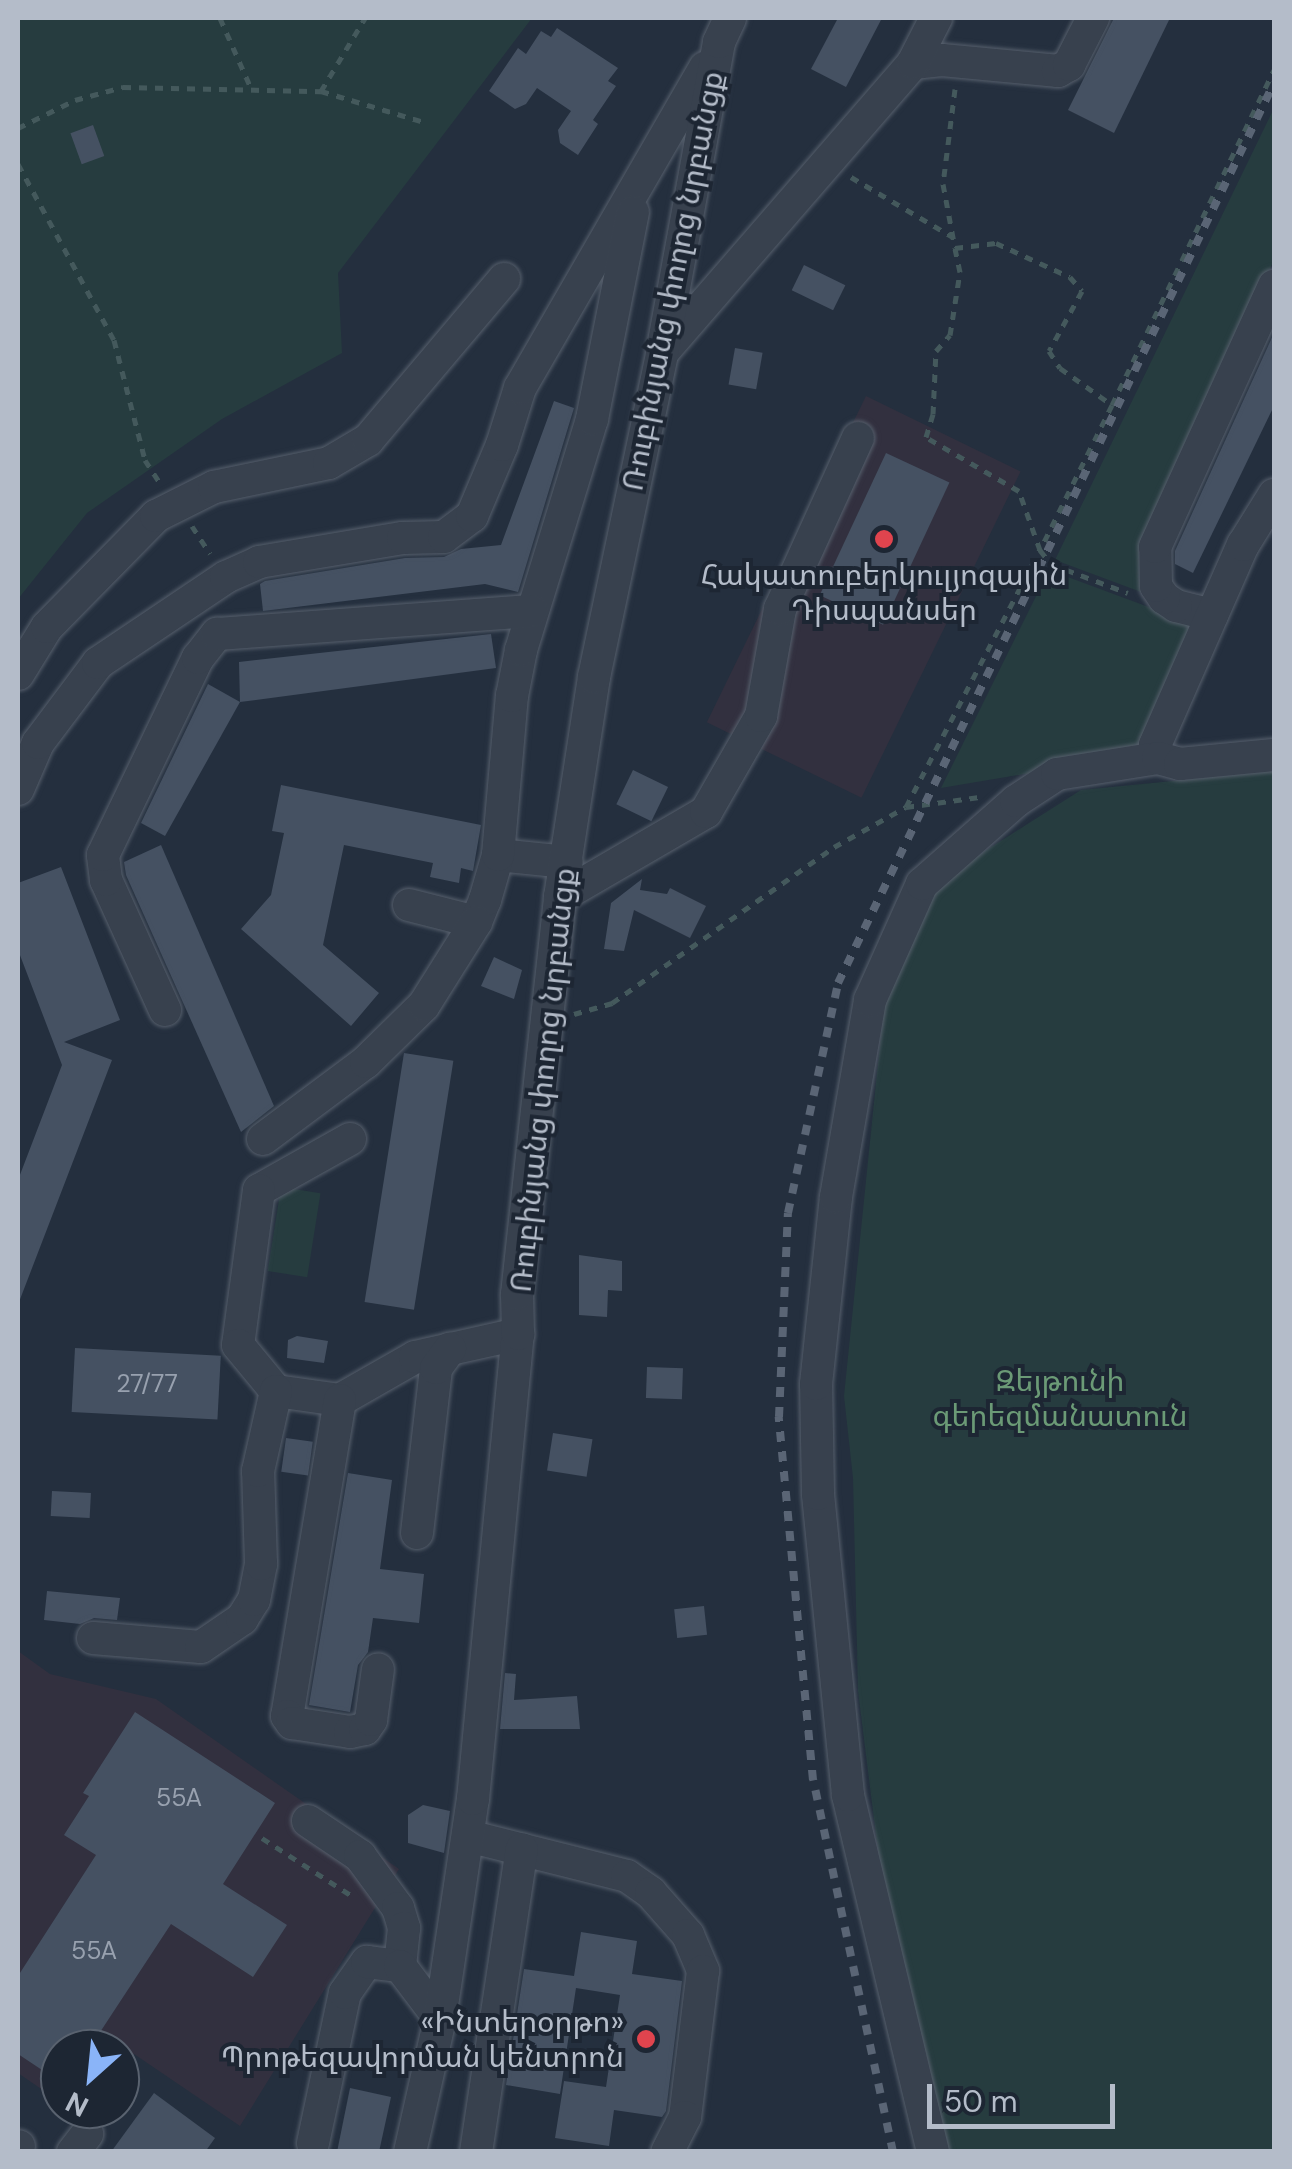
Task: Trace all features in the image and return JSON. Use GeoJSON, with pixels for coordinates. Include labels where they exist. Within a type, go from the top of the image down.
{"type":"FeatureCollection","features":[{"type":"Feature","properties":{"kind":"street"},"geometry":{"type":"LineString","coordinates":[[662,353],[914,63],[936,18]]}},
{"type":"Feature","properties":{"kind":"street"},"geometry":{"type":"LineString","coordinates":[[914,63],[958,61],[1058,71],[1069,65],[1092,18]]}},
{"type":"Feature","properties":{"kind":"street"},"geometry":{"type":"LineString","coordinates":[[18,789],[38,743],[98,663],[226,578],[259,562],[444,536],[472,516],[502,445],[520,388],[564,305],[638,188],[725,30]]}},
{"type":"Feature","properties":{"kind":"street","name":"Ռուբինյանց փողոց նրբանցք"},"geometry":{"type":"LineString","coordinates":[[410,2152],[440,2019],[468,1836],[518,1334],[517,1294],[560,897],[594,677],[725,30]]}},
{"type":"Feature","properties":{"kind":"street"},"geometry":{"type":"LineString","coordinates":[[263,1139],[313,1106],[366,1062],[424,1005],[476,922],[498,855],[512,696],[532,611],[592,419],[638,188]]}},
{"type":"Feature","properties":{"kind":"street"},"geometry":{"type":"LineString","coordinates":[[18,674],[47,627],[156,516],[214,487],[329,464],[368,440],[504,279]]}},
{"type":"Feature","properties":{"kind":"street"},"geometry":{"type":"LineString","coordinates":[[1212,614],[1176,606],[1156,586],[1154,572],[1160,532],[1274,286]]}},
{"type":"Feature","properties":{"kind":"street"},"geometry":{"type":"LineString","coordinates":[[560,897],[706,812],[761,716],[780,609],[858,438]]}},
{"type":"Feature","properties":{"kind":"street"},"geometry":{"type":"LineString","coordinates":[[1274,470],[1274,486]]}},
{"type":"Feature","properties":{"kind":"street"},"geometry":{"type":"LineString","coordinates":[[1158,758],[1155,745],[1242,545],[1274,495]]}},
{"type":"Feature","properties":{"kind":"street"},"geometry":{"type":"LineString","coordinates":[[165,1010],[106,880],[102,855],[198,658],[216,634],[532,611]]}},
{"type":"Feature","properties":{"kind":"street"},"geometry":{"type":"LineString","coordinates":[[934,2152],[848,1796],[818,1494],[816,1384],[836,1197],[870,1000],[922,884],[1016,800],[1057,774],[1158,758],[1180,764],[1274,755]]}},
{"type":"Feature","properties":{"kind":"street"},"geometry":{"type":"LineString","coordinates":[[498,855],[567,862]]}},
{"type":"Feature","properties":{"kind":"street"},"geometry":{"type":"LineString","coordinates":[[409,905],[476,922]]}},
{"type":"Feature","properties":{"kind":"street"},"geometry":{"type":"LineString","coordinates":[[350,1139],[259,1190],[238,1345],[276,1391],[340,1400],[415,1356],[518,1334]]}},
{"type":"Feature","properties":{"kind":"street"},"geometry":{"type":"LineString","coordinates":[[417,1534],[436,1368],[450,1349]]}},
{"type":"Feature","properties":{"kind":"street"},"geometry":{"type":"LineString","coordinates":[[94,1638],[201,1647],[242,1619],[254,1600],[261,1564],[258,1471],[276,1391]]}},
{"type":"Feature","properties":{"kind":"street"},"geometry":{"type":"LineString","coordinates":[[340,1400],[288,1716],[292,1723],[350,1732],[365,1729],[371,1720],[378,1669]]}},
{"type":"Feature","properties":{"kind":"street"},"geometry":{"type":"LineString","coordinates":[[308,1821],[360,1856],[398,1908],[404,1928],[400,1966],[440,2019]]}},
{"type":"Feature","properties":{"kind":"street"},"geometry":{"type":"LineString","coordinates":[[468,1836],[626,1876],[651,1894],[688,1935],[703,1971],[685,2117],[666,2152]]}},
{"type":"Feature","properties":{"kind":"street"},"geometry":{"type":"LineString","coordinates":[[476,2152],[522,1848]]}},
{"type":"Feature","properties":{"kind":"street"},"geometry":{"type":"LineString","coordinates":[[313,2144],[345,1993],[367,1962],[400,1966]]}},
{"type":"Feature","properties":{"kind":"path"},"geometry":{"type":"LineString","coordinates":[[220,18],[251,88]]}},
{"type":"Feature","properties":{"kind":"path"},"geometry":{"type":"LineString","coordinates":[[321,91],[365,18]]}},
{"type":"Feature","properties":{"kind":"path"},"geometry":{"type":"LineString","coordinates":[[958,61],[943,184],[960,272],[950,310],[950,335],[936,351],[933,414],[926,436],[1019,491],[1040,550],[1050,564],[1154,602],[1164,598]]}},
{"type":"Feature","properties":{"kind":"path"},"geometry":{"type":"LineString","coordinates":[[906,807],[1040,550],[1274,70]]}},
{"type":"Feature","properties":{"kind":"path"},"geometry":{"type":"LineString","coordinates":[[18,128],[75,100],[123,87],[321,91],[424,122]]}},
{"type":"Feature","properties":{"kind":"path"},"geometry":{"type":"LineString","coordinates":[[827,162],[953,238]]}},
{"type":"Feature","properties":{"kind":"path"},"geometry":{"type":"LineString","coordinates":[[18,164],[114,340],[149,472],[178,505],[226,578]]}},
{"type":"Feature","properties":{"kind":"path"},"geometry":{"type":"LineString","coordinates":[[954,248],[996,244],[1070,277],[1082,290],[1049,351],[1060,368],[1112,405]]}},
{"type":"Feature","properties":{"kind":"path"},"geometry":{"type":"LineString","coordinates":[[548,1021],[612,1003],[834,847],[906,807],[990,794],[1016,800]]}},
{"type":"Feature","properties":{"kind":"path"},"geometry":{"type":"LineString","coordinates":[[262,1838],[366,1904]]}},
{"type":"Feature","properties":{"kind":"shaded area"},"geometry":{"type":"Polygon","coordinates":[[[866,396],[1021,471],[861,798],[707,722],[866,396]]]}},
{"type":"Feature","properties":{"kind":"shaded area"},"geometry":{"type":"Polygon","coordinates":[[[18,1651],[50,1674],[156,1699],[399,1869],[240,2126],[140,2058],[140,2029],[40,2029],[40,2088],[18,2073],[18,1651]]]}},
{"type":"Feature","properties":{"kind":"green space"},"geometry":{"type":"Polygon","coordinates":[[[18,18],[532,18],[338,273],[342,353],[222,419],[87,513],[18,599],[18,18]]]}},
{"type":"Feature","properties":{"kind":"green space"},"geometry":{"type":"Polygon","coordinates":[[[1274,108],[1274,260],[1139,544],[1141,592],[1055,560],[1274,108]]]}},
{"type":"Feature","properties":{"kind":"green space"},"geometry":{"type":"Polygon","coordinates":[[[1049,570],[1197,625],[1144,754],[941,788],[1049,570]]]}},
{"type":"Feature","properties":{"kind":"green space","name":"Զեյթունի գերեզմանատուն"},"geometry":{"type":"Polygon","coordinates":[[[1274,771],[1274,2151],[948,2151],[881,1875],[858,1691],[853,1478],[844,1396],[885,995],[933,884],[1081,790],[1274,771]]]}},
{"type":"Feature","properties":{"kind":"green space"},"geometry":{"type":"Polygon","coordinates":[[[281,1187],[321,1193],[307,1277],[268,1271],[281,1187]]]}},
{"type":"Feature","properties":{"kind":"building"},"geometry":{"type":"Polygon","coordinates":[[[838,18],[882,18],[846,87],[811,69],[838,18]]]}},
{"type":"Feature","properties":{"kind":"building"},"geometry":{"type":"Polygon","coordinates":[[[1114,18],[1170,18],[1114,133],[1068,110],[1114,18]]]}},
{"type":"Feature","properties":{"kind":"building"},"geometry":{"type":"Polygon","coordinates":[[[557,28],[618,68],[608,81],[616,86],[593,120],[598,124],[578,155],[560,143],[558,130],[571,111],[537,88],[526,104],[515,109],[489,91],[518,48],[526,54],[541,31],[551,37],[557,28]]]}},
{"type":"Feature","properties":{"kind":"building"},"geometry":{"type":"Polygon","coordinates":[[[93,125],[104,156],[82,164],[70,133],[93,125]]]}},
{"type":"Feature","properties":{"kind":"building"},"geometry":{"type":"Polygon","coordinates":[[[804,265],[845,285],[833,310],[792,290],[804,265]]]}},
{"type":"Feature","properties":{"kind":"building"},"geometry":{"type":"Polygon","coordinates":[[[1274,333],[1274,406],[1193,573],[1175,564],[1175,551],[1274,333]]]}},
{"type":"Feature","properties":{"kind":"building"},"geometry":{"type":"Polygon","coordinates":[[[735,348],[763,353],[756,389],[729,384],[735,348]]]}},
{"type":"Feature","properties":{"kind":"building"},"geometry":{"type":"Polygon","coordinates":[[[554,401],[574,408],[518,592],[485,584],[263,611],[260,584],[265,581],[405,558],[444,557],[461,549],[501,545],[554,401]]]}},
{"type":"Feature","properties":{"kind":"building","name":"Հակատուբերկուլյոզային Դիսպանսեր"},"geometry":{"type":"Polygon","coordinates":[[[886,453],[949,483],[883,625],[820,595],[886,453]]]}},
{"type":"Feature","properties":{"kind":"building"},"geometry":{"type":"Polygon","coordinates":[[[491,634],[496,668],[240,702],[239,662],[491,634]]]}},
{"type":"Feature","properties":{"kind":"building"},"geometry":{"type":"Polygon","coordinates":[[[208,684],[240,702],[165,836],[141,823],[208,684]]]}},
{"type":"Feature","properties":{"kind":"building"},"geometry":{"type":"Polygon","coordinates":[[[633,770],[668,787],[651,821],[616,804],[633,770]]]}},
{"type":"Feature","properties":{"kind":"building"},"geometry":{"type":"Polygon","coordinates":[[[281,785],[481,825],[473,871],[461,868],[459,883],[430,877],[433,863],[344,845],[323,945],[379,993],[351,1026],[241,929],[271,895],[284,833],[272,831],[281,785]]]}},
{"type":"Feature","properties":{"kind":"building"},"geometry":{"type":"Polygon","coordinates":[[[161,845],[274,1106],[241,1132],[126,875],[124,862],[161,845]]]}},
{"type":"Feature","properties":{"kind":"building"},"geometry":{"type":"Polygon","coordinates":[[[61,867],[120,1020],[64,1042],[112,1060],[19,1302],[18,1180],[62,1065],[18,950],[18,883],[61,867]]]}},
{"type":"Feature","properties":{"kind":"building"},"geometry":{"type":"Polygon","coordinates":[[[642,879],[640,890],[667,894],[670,888],[706,906],[690,938],[634,910],[624,951],[604,949],[611,903],[642,879]]]}},
{"type":"Feature","properties":{"kind":"building"},"geometry":{"type":"Polygon","coordinates":[[[494,957],[522,970],[514,999],[481,986],[494,957]]]}},
{"type":"Feature","properties":{"kind":"building"},"geometry":{"type":"Polygon","coordinates":[[[404,1053],[453,1061],[414,1310],[365,1302],[404,1053]]]}},
{"type":"Feature","properties":{"kind":"building"},"geometry":{"type":"Polygon","coordinates":[[[579,1255],[622,1261],[622,1291],[608,1290],[607,1317],[579,1315],[579,1255]]]}},
{"type":"Feature","properties":{"kind":"building"},"geometry":{"type":"Polygon","coordinates":[[[297,1336],[328,1341],[324,1363],[287,1358],[288,1340],[297,1336]]]}},
{"type":"Feature","properties":{"kind":"building"},"geometry":{"type":"Polygon","coordinates":[[[75,1348],[221,1356],[217,1420],[72,1412],[75,1348]]]}},
{"type":"Feature","properties":{"kind":"building"},"geometry":{"type":"Polygon","coordinates":[[[647,1367],[683,1368],[682,1399],[646,1398],[647,1367]]]}},
{"type":"Feature","properties":{"kind":"building"},"geometry":{"type":"Polygon","coordinates":[[[553,1433],[593,1439],[587,1477],[547,1471],[553,1433]]]}},
{"type":"Feature","properties":{"kind":"building"},"geometry":{"type":"Polygon","coordinates":[[[286,1438],[313,1442],[308,1475],[281,1472],[286,1438]]]}},
{"type":"Feature","properties":{"kind":"building"},"geometry":{"type":"Polygon","coordinates":[[[348,1473],[392,1480],[380,1569],[424,1574],[419,1623],[373,1618],[368,1652],[358,1665],[350,1712],[309,1705],[348,1473]]]}},
{"type":"Feature","properties":{"kind":"building"},"geometry":{"type":"Polygon","coordinates":[[[52,1491],[91,1493],[90,1518],[51,1516],[52,1491]]]}},
{"type":"Feature","properties":{"kind":"building"},"geometry":{"type":"Polygon","coordinates":[[[47,1591],[120,1598],[117,1620],[94,1618],[80,1624],[44,1620],[47,1591]]]}},
{"type":"Feature","properties":{"kind":"building"},"geometry":{"type":"Polygon","coordinates":[[[704,1606],[707,1635],[677,1638],[674,1609],[704,1606]]]}},
{"type":"Feature","properties":{"kind":"building"},"geometry":{"type":"Polygon","coordinates":[[[505,1673],[516,1674],[514,1700],[577,1696],[580,1729],[500,1729],[505,1673]]]}},
{"type":"Feature","properties":{"kind":"building"},"geometry":{"type":"Polygon","coordinates":[[[135,1712],[275,1803],[223,1884],[287,1925],[253,1977],[171,1924],[102,2029],[40,2029],[40,2069],[18,2054],[18,1976],[96,1855],[64,1835],[89,1796],[83,1793],[135,1712]]]}},
{"type":"Feature","properties":{"kind":"building"},"geometry":{"type":"Polygon","coordinates":[[[423,1805],[450,1811],[444,1853],[408,1843],[408,1815],[423,1805]]]}},
{"type":"Feature","properties":{"kind":"building","name":"«Ինտերօրթո» Պրոթեզավորման կենտրոն"},"geometry":{"type":"Polygon","coordinates":[[[581,1932],[637,1941],[632,1974],[682,1981],[666,2111],[662,2117],[614,2110],[609,2146],[555,2138],[564,2081],[606,2087],[620,1995],[576,1988],[560,2094],[506,2085],[524,1969],[574,1976],[581,1932]]]}},
{"type":"Feature","properties":{"kind":"building"},"geometry":{"type":"Polygon","coordinates":[[[350,2088],[391,2097],[379,2152],[337,2152],[350,2088]]]}},
{"type":"Feature","properties":{"kind":"building"},"geometry":{"type":"Polygon","coordinates":[[[154,2093],[215,2138],[205,2152],[111,2152],[128,2129],[140,2129],[140,2112],[154,2093]]]}},
{"type":"Feature","properties":{"kind":"railway"},"geometry":{"type":"LineString","coordinates":[[893,2152],[813,1780],[779,1417],[788,1213],[838,983],[1274,83]]}},
{"type":"Feature","properties":{"kind":"place","name":"Հակատուբերկուլյոզային Դիսպանսեր"},"geometry":{"type":"Point","coordinates":[884,539]}},
{"type":"Feature","properties":{"kind":"place","name":"«Ինտերօրթո» Պրոթեզավորման կենտրոն"},"geometry":{"type":"Point","coordinates":[646,2039]}}]}
